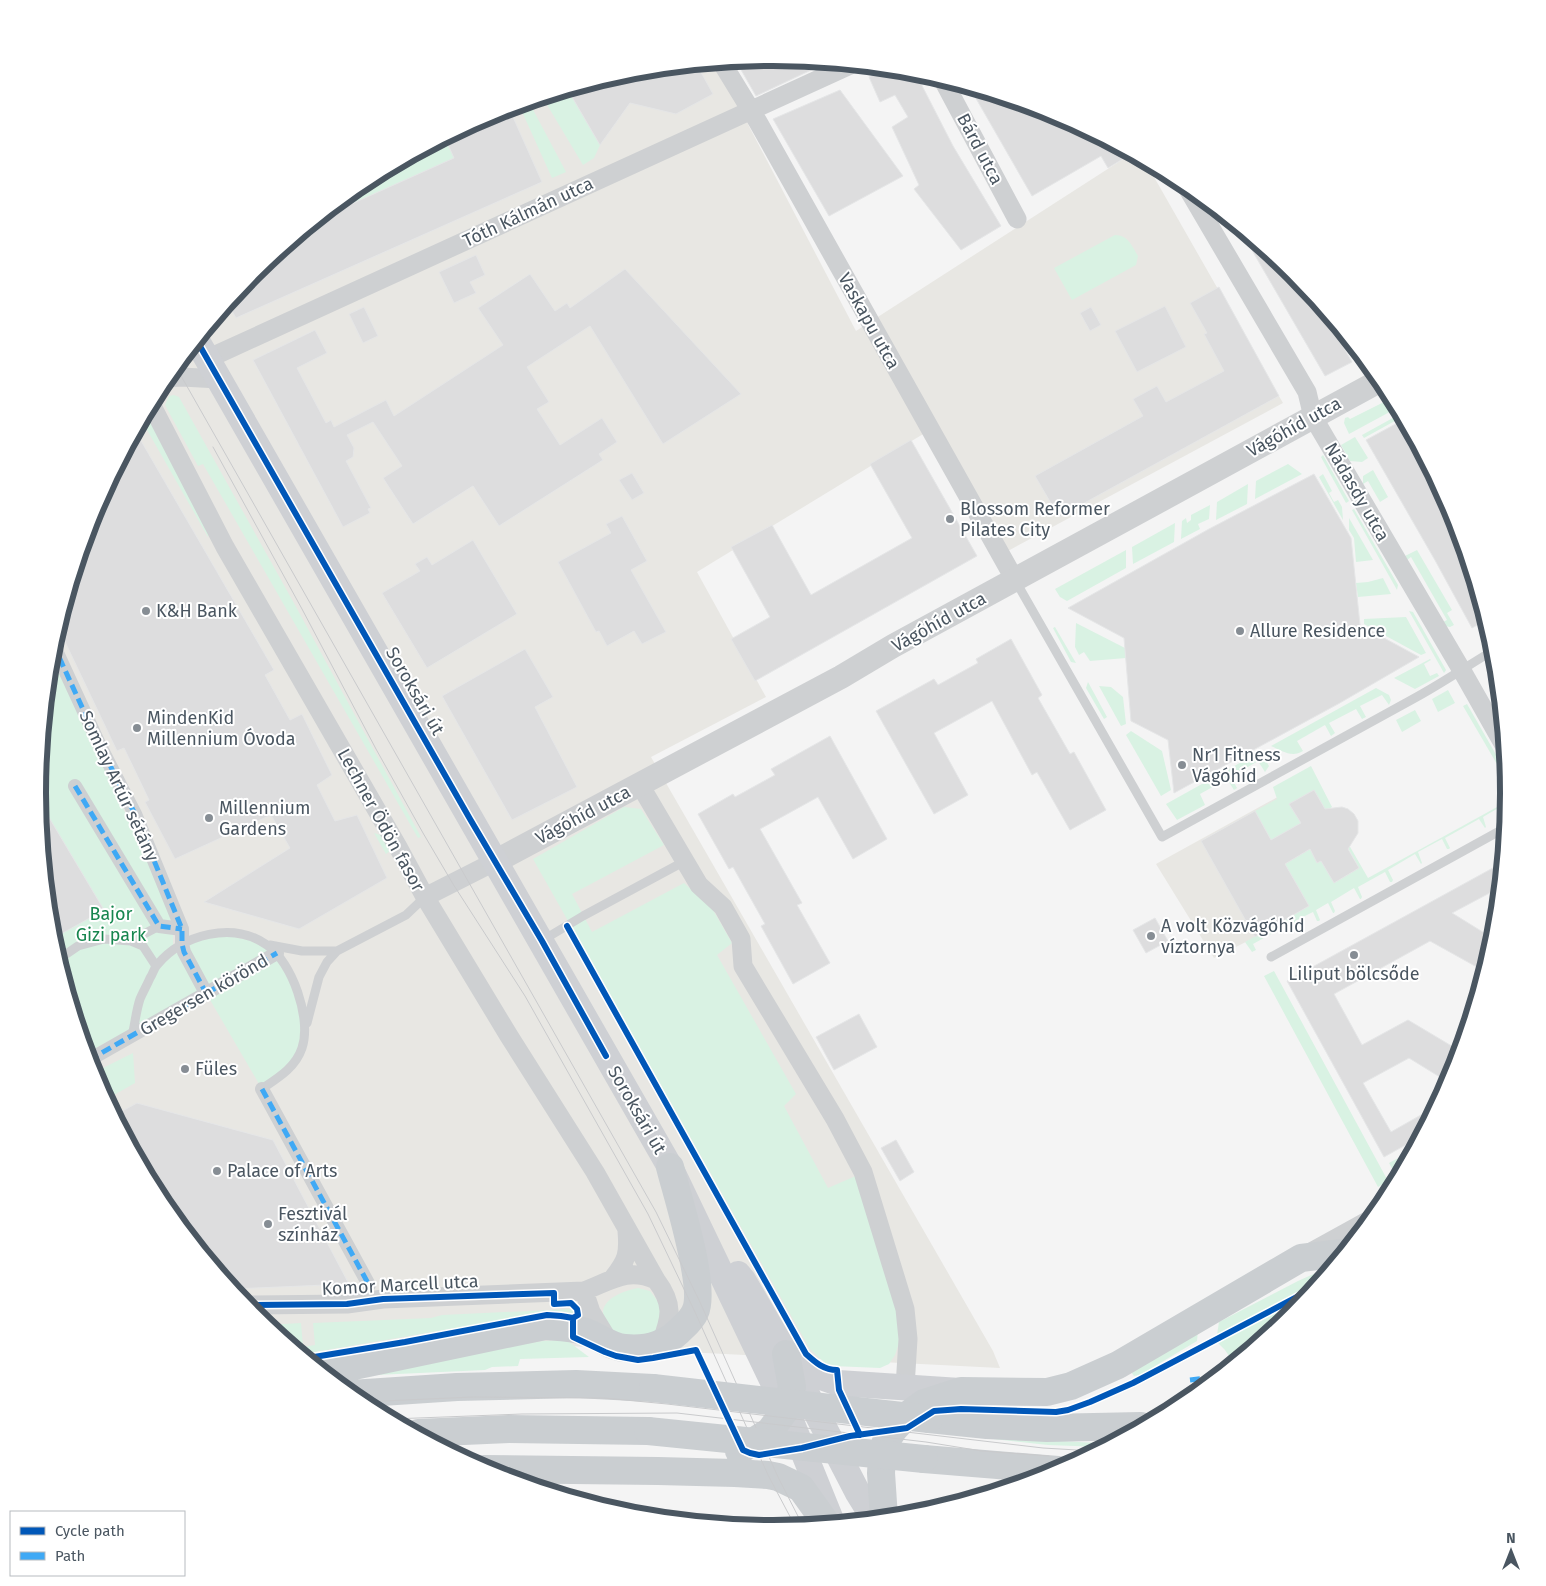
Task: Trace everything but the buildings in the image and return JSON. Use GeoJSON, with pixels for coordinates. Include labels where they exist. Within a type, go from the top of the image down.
{"type":"FeatureCollection","features":[{"type":"Feature","properties":{"kind":"main road","name":"Soroksári út"},"geometry":{"type":"LineString","coordinates":[[208,360],[670,1167],[786,1408],[830,1517]]}},
{"type":"Feature","properties":{"kind":"main road"},"geometry":{"type":"LineString","coordinates":[[332,1371],[545,1326],[573,1328],[587,1332],[622,1348],[650,1348],[661,1343],[674,1335],[688,1322],[695,1312],[699,1300],[698,1278],[670,1167]]}},
{"type":"Feature","properties":{"kind":"main road","name":"Soroksári út"},"geometry":{"type":"LineString","coordinates":[[701,1229],[743,1280],[786,1354],[858,1493],[871,1513]]}},
{"type":"Feature","properties":{"kind":"main road"},"geometry":{"type":"LineString","coordinates":[[786,1354],[810,1373],[838,1383],[905,1379],[960,1391],[1047,1392],[1071,1386],[1118,1365],[1301,1258],[1334,1254]]}},
{"type":"Feature","properties":{"kind":"main road"},"geometry":{"type":"LineString","coordinates":[[658,1471],[744,1450],[770,1431],[786,1408],[792,1387],[786,1354]]}},
{"type":"Feature","properties":{"kind":"main road"},"geometry":{"type":"LineString","coordinates":[[364,1393],[457,1387],[576,1384],[653,1388],[987,1425],[1047,1428],[1128,1426]]}},
{"type":"Feature","properties":{"kind":"main road"},"geometry":{"type":"LineString","coordinates":[[884,1511],[882,1457],[886,1441],[894,1428],[924,1403],[960,1391]]}},
{"type":"Feature","properties":{"kind":"main road"},"geometry":{"type":"LineString","coordinates":[[429,1432],[509,1428],[648,1431],[924,1459],[1039,1468]]}},
{"type":"Feature","properties":{"kind":"main road"},"geometry":{"type":"LineString","coordinates":[[509,1469],[735,1472],[778,1477],[801,1488],[822,1518]]}},
{"type":"Feature","properties":{"kind":"street","name":"Vaskapu utca"},"geometry":{"type":"LineString","coordinates":[[726,68],[1015,580]]}},
{"type":"Feature","properties":{"kind":"street","name":"Tóth Kálmán utca"},"geometry":{"type":"LineString","coordinates":[[208,360],[840,70]]}},
{"type":"Feature","properties":{"kind":"street","name":"Bárd utca"},"geometry":{"type":"LineString","coordinates":[[947,88],[1017,219]]}},
{"type":"Feature","properties":{"kind":"street","name":"Nádasdy utca"},"geometry":{"type":"LineString","coordinates":[[1196,202],[1307,392],[1313,417],[1497,733]]}},
{"type":"Feature","properties":{"kind":"street"},"geometry":{"type":"LineString","coordinates":[[181,372],[208,360]]}},
{"type":"Feature","properties":{"kind":"street","name":"Vágóhíd utca"},"geometry":{"type":"LineString","coordinates":[[496,861],[841,677],[893,646],[1374,384]]}},
{"type":"Feature","properties":{"kind":"street","name":"Lechner Ödön fasor"},"geometry":{"type":"LineString","coordinates":[[155,412],[226,547],[425,897],[509,1036],[595,1172],[656,1280],[665,1292],[670,1306],[669,1322],[661,1343]]}},
{"type":"Feature","properties":{"kind":"street","name":"Somlay Artúr sétány"},"geometry":{"type":"LineString","coordinates":[[59,657],[99,744],[136,814],[182,929],[184,952],[206,993]]}},
{"type":"Feature","properties":{"kind":"street"},"geometry":{"type":"LineString","coordinates":[[640,784],[699,886],[722,907],[741,939],[743,966],[834,1119],[863,1172],[905,1310],[908,1339],[905,1379]]}},
{"type":"Feature","properties":{"kind":"street","name":"Somlay Artúr sétány"},"geometry":{"type":"LineString","coordinates":[[75,786],[159,926]]}},
{"type":"Feature","properties":{"kind":"street"},"geometry":{"type":"LineString","coordinates":[[425,897],[496,861]]}},
{"type":"Feature","properties":{"kind":"street"},"geometry":{"type":"LineString","coordinates":[[159,926],[182,929]]}},
{"type":"Feature","properties":{"kind":"street","name":"Gregersen körönd"},"geometry":{"type":"LineString","coordinates":[[96,1056],[206,993],[272,949]]}},
{"type":"Feature","properties":{"kind":"street"},"geometry":{"type":"LineString","coordinates":[[264,1087],[369,1286]]}},
{"type":"Feature","properties":{"kind":"street"},"geometry":{"type":"LineString","coordinates":[[613,1278],[623,1264],[628,1249],[627,1228]]}},
{"type":"Feature","properties":{"kind":"street"},"geometry":{"type":"LineString","coordinates":[[1301,1258],[1355,1228]]}},
{"type":"Feature","properties":{"kind":"street","name":"Komor Marcell utca"},"geometry":{"type":"LineString","coordinates":[[257,1305],[347,1304],[383,1299],[584,1291],[602,1285],[613,1278],[630,1274],[644,1275],[656,1280]]}},
{"type":"Feature","properties":{"kind":"street"},"geometry":{"type":"LineString","coordinates":[[584,1291],[591,1312],[610,1344]]}},
{"type":"Feature","properties":{"kind":"lane"},"geometry":{"type":"LineString","coordinates":[[1015,580],[1162,837],[1413,700],[1487,654]]}},
{"type":"Feature","properties":{"kind":"lane"},"geometry":{"type":"LineString","coordinates":[[1271,957],[1498,832]]}},
{"type":"Feature","properties":{"kind":"lane"},"geometry":{"type":"LineString","coordinates":[[542,941],[583,916],[685,861]]}},
{"type":"Feature","properties":{"kind":"lane"},"geometry":{"type":"LineString","coordinates":[[305,1030],[319,977],[327,962],[337,951],[406,915],[425,897]]}},
{"type":"Feature","properties":{"kind":"lane"},"geometry":{"type":"LineString","coordinates":[[131,941],[159,926]]}},
{"type":"Feature","properties":{"kind":"lane","name":"Gregersen körönd"},"geometry":{"type":"LineString","coordinates":[[132,1036],[140,998],[156,966],[182,944],[216,933],[234,933],[251,936],[272,949],[298,993],[305,1030],[302,1048],[295,1061],[285,1074],[264,1087]]}},
{"type":"Feature","properties":{"kind":"lane"},"geometry":{"type":"LineString","coordinates":[[65,955],[78,946],[104,939],[131,941],[143,946],[156,966]]}},
{"type":"Feature","properties":{"kind":"lane"},"geometry":{"type":"LineString","coordinates":[[272,949],[337,951]]}},
{"type":"Feature","properties":{"kind":"shaded area"},"geometry":{"type":"Polygon","coordinates":[[[719,69],[856,331],[1125,158],[1152,174],[1283,403],[1006,552],[933,428],[697,572],[766,697],[651,757],[993,1351],[1000,1368],[568,1346],[308,1351],[259,1307],[196,1235],[169,1197],[121,1114],[85,1027],[60,935],[52,888],[46,793],[52,698],[60,651],[85,559],[121,472],[169,389],[196,351],[259,279],[294,247],[331,216],[369,189],[410,164],[452,141],[539,105],[631,80],[678,72],[719,69]]]}},
{"type":"Feature","properties":{"kind":"shaded area"},"geometry":{"type":"Polygon","coordinates":[[[1312,778],[1365,882],[1214,958],[1156,864],[1312,778]]]}},
{"type":"Feature","properties":{"kind":"green space"},"geometry":{"type":"Polygon","coordinates":[[[571,95],[600,145],[594,158],[583,165],[546,103],[571,95]]]}},
{"type":"Feature","properties":{"kind":"green space"},"geometry":{"type":"Polygon","coordinates":[[[532,108],[566,172],[552,178],[522,112],[532,108]]]}},
{"type":"Feature","properties":{"kind":"green space"},"geometry":{"type":"Polygon","coordinates":[[[447,143],[454,158],[342,208],[369,189],[447,143]]]}},
{"type":"Feature","properties":{"kind":"green space"},"geometry":{"type":"Polygon","coordinates":[[[1115,235],[1123,237],[1132,245],[1138,256],[1136,265],[1072,300],[1054,268],[1115,235]]]}},
{"type":"Feature","properties":{"kind":"green space"},"geometry":{"type":"Polygon","coordinates":[[[169,396],[179,397],[421,837],[418,838],[203,464],[198,466],[165,405],[169,396]]]}},
{"type":"Feature","properties":{"kind":"green space"},"geometry":{"type":"Polygon","coordinates":[[[1385,402],[1391,411],[1349,434],[1344,423],[1345,418],[1348,417],[1350,419],[1385,402]]]}},
{"type":"Feature","properties":{"kind":"green space"},"geometry":{"type":"Polygon","coordinates":[[[1394,417],[1396,420],[1364,438],[1362,435],[1394,417]]]}},
{"type":"Feature","properties":{"kind":"green space"},"geometry":{"type":"Polygon","coordinates":[[[150,421],[209,525],[208,537],[146,427],[150,421]]]}},
{"type":"Feature","properties":{"kind":"green space"},"geometry":{"type":"Polygon","coordinates":[[[1355,437],[1368,458],[1362,462],[1350,461],[1341,445],[1355,437]]]}},
{"type":"Feature","properties":{"kind":"green space"},"geometry":{"type":"Polygon","coordinates":[[[1323,455],[1349,501],[1346,503],[1321,457],[1323,455]]]}},
{"type":"Feature","properties":{"kind":"green space"},"geometry":{"type":"Polygon","coordinates":[[[1288,464],[1302,474],[1255,499],[1256,481],[1288,464]]]}},
{"type":"Feature","properties":{"kind":"green space"},"geometry":{"type":"Polygon","coordinates":[[[1373,470],[1388,497],[1380,502],[1368,481],[1363,484],[1363,476],[1373,470]]]}},
{"type":"Feature","properties":{"kind":"green space"},"geometry":{"type":"Polygon","coordinates":[[[1323,474],[1332,491],[1329,493],[1334,502],[1338,500],[1342,507],[1343,520],[1319,477],[1323,474]]]}},
{"type":"Feature","properties":{"kind":"green space"},"geometry":{"type":"Polygon","coordinates":[[[1248,484],[1247,504],[1216,520],[1217,502],[1248,484]]]}},
{"type":"Feature","properties":{"kind":"green space"},"geometry":{"type":"Polygon","coordinates":[[[1210,505],[1209,519],[1198,524],[1200,529],[1181,539],[1182,521],[1186,518],[1187,523],[1191,520],[1191,515],[1210,505]]]}},
{"type":"Feature","properties":{"kind":"green space"},"geometry":{"type":"Polygon","coordinates":[[[1354,509],[1398,585],[1397,590],[1352,510],[1354,509]]]}},
{"type":"Feature","properties":{"kind":"green space"},"geometry":{"type":"Polygon","coordinates":[[[1349,518],[1373,560],[1356,562],[1354,538],[1349,530],[1349,518]]]}},
{"type":"Feature","properties":{"kind":"green space"},"geometry":{"type":"Polygon","coordinates":[[[1175,523],[1174,542],[1133,564],[1132,547],[1175,523]]]}},
{"type":"Feature","properties":{"kind":"green space"},"geometry":{"type":"Polygon","coordinates":[[[1126,550],[1126,568],[1067,601],[1060,597],[1055,589],[1126,550]]]}},
{"type":"Feature","properties":{"kind":"green space"},"geometry":{"type":"Polygon","coordinates":[[[1417,550],[1452,610],[1447,613],[1454,625],[1450,627],[1445,626],[1443,622],[1447,620],[1411,557],[1407,560],[1405,556],[1417,550]]]}},
{"type":"Feature","properties":{"kind":"green space"},"geometry":{"type":"Polygon","coordinates":[[[1383,578],[1391,594],[1358,597],[1356,583],[1383,578]]]}},
{"type":"Feature","properties":{"kind":"green space"},"geometry":{"type":"Polygon","coordinates":[[[1409,611],[1413,612],[1446,670],[1444,673],[1409,611]]]}},
{"type":"Feature","properties":{"kind":"green space"},"geometry":{"type":"Polygon","coordinates":[[[1406,617],[1426,653],[1421,655],[1364,624],[1364,619],[1406,617]]]}},
{"type":"Feature","properties":{"kind":"green space"},"geometry":{"type":"Polygon","coordinates":[[[1076,623],[1125,648],[1126,658],[1090,661],[1084,652],[1079,655],[1075,647],[1076,623]]]}},
{"type":"Feature","properties":{"kind":"green space"},"geometry":{"type":"Polygon","coordinates":[[[1055,627],[1076,663],[1071,662],[1053,628],[1055,627]]]}},
{"type":"Feature","properties":{"kind":"green space"},"geometry":{"type":"Polygon","coordinates":[[[1430,659],[1424,664],[1430,676],[1437,673],[1439,676],[1415,689],[1394,678],[1430,659]]]}},
{"type":"Feature","properties":{"kind":"green space","name":"Bajor Gizi park"},"geometry":{"type":"Polygon","coordinates":[[[57,667],[173,916],[173,950],[216,933],[267,944],[294,983],[305,1030],[295,1061],[262,1089],[206,993],[134,1027],[94,1049],[71,981],[60,935],[52,888],[46,793],[52,698],[57,667]]]}},
{"type":"Feature","properties":{"kind":"green space"},"geometry":{"type":"Polygon","coordinates":[[[1088,682],[1107,717],[1104,719],[1086,688],[1088,682]]]}},
{"type":"Feature","properties":{"kind":"green space"},"geometry":{"type":"Polygon","coordinates":[[[1099,686],[1111,687],[1123,697],[1126,724],[1121,726],[1099,686]]]}},
{"type":"Feature","properties":{"kind":"green space"},"geometry":{"type":"Polygon","coordinates":[[[1376,688],[1389,695],[1391,700],[1389,705],[1382,695],[1360,706],[1366,717],[1362,719],[1356,709],[1329,723],[1335,733],[1331,736],[1325,725],[1297,741],[1303,751],[1299,753],[1287,753],[1271,746],[1376,688]]]}},
{"type":"Feature","properties":{"kind":"green space"},"geometry":{"type":"Polygon","coordinates":[[[1448,690],[1455,703],[1438,712],[1432,699],[1448,690]]]}},
{"type":"Feature","properties":{"kind":"green space"},"geometry":{"type":"Polygon","coordinates":[[[1467,704],[1499,759],[1499,767],[1463,706],[1467,704]]]}},
{"type":"Feature","properties":{"kind":"green space"},"geometry":{"type":"Polygon","coordinates":[[[1415,710],[1421,721],[1402,732],[1396,720],[1415,710]]]}},
{"type":"Feature","properties":{"kind":"green space"},"geometry":{"type":"Polygon","coordinates":[[[1131,731],[1162,751],[1171,790],[1161,796],[1126,735],[1131,731]]]}},
{"type":"Feature","properties":{"kind":"green space"},"geometry":{"type":"Polygon","coordinates":[[[1254,755],[1266,761],[1269,766],[1265,772],[1258,761],[1231,777],[1237,788],[1234,790],[1227,779],[1200,794],[1205,805],[1177,820],[1166,804],[1254,755]]]}},
{"type":"Feature","properties":{"kind":"green space"},"geometry":{"type":"Polygon","coordinates":[[[1311,766],[1332,807],[1326,811],[1314,790],[1290,803],[1301,824],[1276,837],[1274,846],[1255,811],[1277,799],[1273,787],[1311,766]]]}},
{"type":"Feature","properties":{"kind":"green space"},"geometry":{"type":"Polygon","coordinates":[[[1499,806],[1483,817],[1485,828],[1479,819],[1445,838],[1449,849],[1447,849],[1442,839],[1418,852],[1421,864],[1415,854],[1388,870],[1393,880],[1392,882],[1390,882],[1385,872],[1358,887],[1361,899],[1354,888],[1331,902],[1334,913],[1328,903],[1316,910],[1319,921],[1317,921],[1313,912],[1295,921],[1299,932],[1291,923],[1253,944],[1256,950],[1252,952],[1245,942],[1309,906],[1284,864],[1310,849],[1317,863],[1321,861],[1334,882],[1359,868],[1347,846],[1349,845],[1368,878],[1499,806]]]}},
{"type":"Feature","properties":{"kind":"green space"},"geometry":{"type":"Polygon","coordinates":[[[624,807],[641,809],[664,845],[572,894],[592,932],[684,883],[713,910],[732,943],[717,955],[796,1094],[784,1106],[828,1188],[858,1175],[899,1312],[900,1340],[895,1355],[889,1364],[880,1368],[833,1366],[825,1363],[810,1349],[533,859],[624,807]]]}},
{"type":"Feature","properties":{"kind":"green space"},"geometry":{"type":"Polygon","coordinates":[[[374,833],[381,835],[390,851],[386,854],[374,833]]]}},
{"type":"Feature","properties":{"kind":"green space"},"geometry":{"type":"Polygon","coordinates":[[[1274,971],[1387,1180],[1378,1187],[1264,976],[1274,971]]]}},
{"type":"Feature","properties":{"kind":"green space"},"geometry":{"type":"Polygon","coordinates":[[[133,1053],[135,1083],[113,1096],[101,1069],[133,1053]]]}},
{"type":"Feature","properties":{"kind":"green space"},"geometry":{"type":"Polygon","coordinates":[[[1402,1156],[1393,1171],[1389,1163],[1402,1156]]]}},
{"type":"Feature","properties":{"kind":"green space"},"geometry":{"type":"Polygon","coordinates":[[[1318,1272],[1299,1293],[1217,1335],[1219,1322],[1318,1272]]]}},
{"type":"Feature","properties":{"kind":"green space"},"geometry":{"type":"Polygon","coordinates":[[[638,1288],[650,1291],[662,1307],[664,1313],[655,1334],[618,1336],[605,1318],[604,1307],[607,1302],[617,1295],[638,1288]]]}},
{"type":"Feature","properties":{"kind":"green space"},"geometry":{"type":"Polygon","coordinates":[[[1288,1306],[1230,1357],[1217,1342],[1288,1306]]]}},
{"type":"Feature","properties":{"kind":"green space"},"geometry":{"type":"Polygon","coordinates":[[[572,1309],[574,1313],[570,1316],[544,1313],[310,1353],[303,1347],[315,1345],[313,1323],[431,1318],[442,1315],[572,1309]]]}},
{"type":"Feature","properties":{"kind":"green space"},"geometry":{"type":"Polygon","coordinates":[[[301,1323],[303,1347],[278,1324],[301,1323]]]}},
{"type":"Feature","properties":{"kind":"green space"},"geometry":{"type":"Polygon","coordinates":[[[1198,1330],[1197,1341],[1140,1375],[1134,1376],[1131,1372],[1198,1330]]]}},
{"type":"Feature","properties":{"kind":"green space"},"geometry":{"type":"Polygon","coordinates":[[[560,1340],[569,1342],[589,1357],[520,1359],[518,1366],[492,1367],[485,1370],[340,1377],[336,1374],[543,1341],[560,1340]]]}},
{"type":"Feature","properties":{"kind":"green space"},"geometry":{"type":"Polygon","coordinates":[[[939,1433],[1098,1443],[1090,1447],[1048,1445],[939,1433]]]}},
{"type":"Feature","properties":{"kind":"tram line"},"geometry":{"type":"LineString","coordinates":[[180,374],[656,1212],[699,1300],[778,1477],[799,1519]]}},
{"type":"Feature","properties":{"kind":"tram line"},"geometry":{"type":"LineString","coordinates":[[213,447],[423,833],[453,884],[525,996],[648,1214],[695,1312],[768,1475],[791,1519]]}},
{"type":"Feature","properties":{"kind":"tram line"},"geometry":{"type":"LineString","coordinates":[[376,1401],[473,1397],[604,1398],[1043,1448],[1082,1450]]}},
{"type":"Feature","properties":{"kind":"tram line"},"geometry":{"type":"LineString","coordinates":[[404,1419],[522,1414],[677,1413],[926,1442],[982,1451],[1049,1456]]}},
{"type":"Feature","properties":{"kind":"marked path"},"geometry":{"type":"LineString","coordinates":[[59,657],[99,744],[135,814],[182,929],[184,952],[206,993]]}},
{"type":"Feature","properties":{"kind":"marked path"},"geometry":{"type":"LineString","coordinates":[[75,786],[159,926],[182,929]]}},
{"type":"Feature","properties":{"kind":"marked path"},"geometry":{"type":"LineString","coordinates":[[96,1056],[277,953]]}},
{"type":"Feature","properties":{"kind":"marked path"},"geometry":{"type":"LineString","coordinates":[[262,1089],[369,1285]]}},
{"type":"Feature","properties":{"kind":"marked path"},"geometry":{"type":"LineString","coordinates":[[1190,1380],[1203,1378]]}},
{"type":"Feature","properties":{"kind":"cycle path"},"geometry":{"type":"LineString","coordinates":[[200,346],[470,819],[542,941],[606,1056]]}},
{"type":"Feature","properties":{"kind":"cycle path"},"geometry":{"type":"LineString","coordinates":[[567,926],[806,1354],[824,1367],[837,1370],[839,1390],[860,1435]]}},
{"type":"Feature","properties":{"kind":"cycle path"},"geometry":{"type":"LineString","coordinates":[[257,1305],[347,1304],[383,1299],[554,1293],[554,1304],[571,1303],[577,1309],[578,1315],[573,1318],[573,1337],[605,1352],[638,1360],[696,1350],[743,1450],[759,1455],[802,1448],[850,1436],[907,1428],[934,1411],[961,1409],[1056,1412],[1068,1410],[1133,1383],[1295,1298]]}},
{"type":"Feature","properties":{"kind":"cycle path"},"geometry":{"type":"LineString","coordinates":[[315,1357],[547,1315],[573,1318]]}},
{"type":"Feature","properties":{"kind":"place","name":"Blossom Reformer Pilates City"},"geometry":{"type":"Point","coordinates":[950,519]}},
{"type":"Feature","properties":{"kind":"place","name":"K&H Bank"},"geometry":{"type":"Point","coordinates":[146,611]}},
{"type":"Feature","properties":{"kind":"place","name":"Allure Residence"},"geometry":{"type":"Point","coordinates":[1240,631]}},
{"type":"Feature","properties":{"kind":"place","name":"MindenKid Millennium Óvoda"},"geometry":{"type":"Point","coordinates":[137,728]}},
{"type":"Feature","properties":{"kind":"place","name":"Nr1 Fitness Vágóhíd"},"geometry":{"type":"Point","coordinates":[1182,765]}},
{"type":"Feature","properties":{"kind":"place","name":"Millennium Gardens"},"geometry":{"type":"Point","coordinates":[209,818]}},
{"type":"Feature","properties":{"kind":"place","name":"A volt Közvágóhíd víztornya"},"geometry":{"type":"Point","coordinates":[1151,936]}},
{"type":"Feature","properties":{"kind":"place","name":"Liliput bölcsőde"},"geometry":{"type":"Point","coordinates":[1354,955]}},
{"type":"Feature","properties":{"kind":"place","name":"Füles"},"geometry":{"type":"Point","coordinates":[185,1069]}},
{"type":"Feature","properties":{"kind":"place","name":"Palace of Arts"},"geometry":{"type":"Point","coordinates":[217,1171]}},
{"type":"Feature","properties":{"kind":"place","name":"Fesztivál színház"},"geometry":{"type":"Point","coordinates":[268,1224]}}]}
